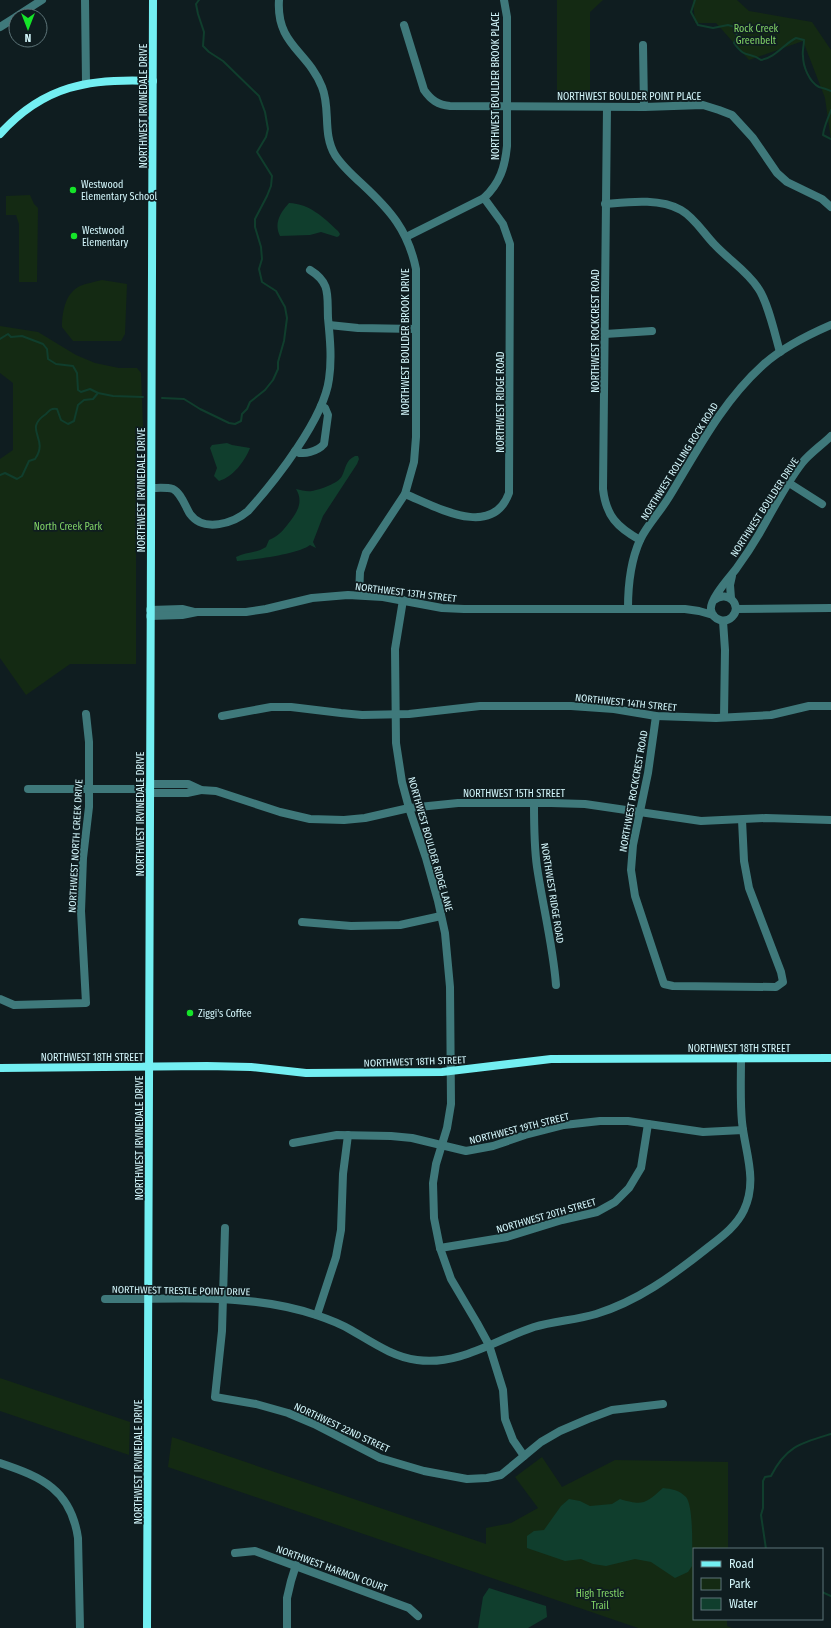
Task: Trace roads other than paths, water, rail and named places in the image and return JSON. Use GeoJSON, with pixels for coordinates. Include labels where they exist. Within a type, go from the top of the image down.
{"type":"FeatureCollection","features":[{"type":"Feature","properties":{"kind":"main road","name":"NORTHWEST IRVINEDALE DRIVE"},"geometry":{"type":"LineString","coordinates":[[147,1628],[153,0]]}},
{"type":"Feature","properties":{"kind":"main road"},"geometry":{"type":"LineString","coordinates":[[0,134],[19,115],[32,105],[64,89],[86,82],[119,80],[153,81]]}},
{"type":"Feature","properties":{"kind":"main road","name":"NORTHWEST 18TH STREET"},"geometry":{"type":"LineString","coordinates":[[0,1068],[149,1067],[251,1068],[306,1073],[451,1072],[551,1059],[831,1058]]}},
{"type":"Feature","properties":{"kind":"street"},"geometry":{"type":"LineString","coordinates":[[30,8],[42,0]]}},
{"type":"Feature","properties":{"kind":"street"},"geometry":{"type":"LineString","coordinates":[[84,0],[86,82]]}},
{"type":"Feature","properties":{"kind":"street","name":"NORTHWEST BOULDER BROOK DRIVE"},"geometry":{"type":"LineString","coordinates":[[279,0],[278,16],[288,40],[307,60],[323,87],[326,101],[327,134],[334,154],[346,169],[383,204],[396,219],[406,237],[413,255],[416,269],[416,446],[414,462],[405,494],[366,554],[360,572],[359,595]]}},
{"type":"Feature","properties":{"kind":"street","name":"NORTHWEST BOULDER BROOK PLACE"},"geometry":{"type":"LineString","coordinates":[[406,237],[484,198],[498,183],[506,163],[507,17],[504,0]]}},
{"type":"Feature","properties":{"kind":"street","name":"NORTHWEST BOULDER POINT PLACE"},"geometry":{"type":"LineString","coordinates":[[404,25],[421,83],[424,90],[433,101],[446,106],[644,107],[702,105],[732,115],[753,138],[777,173],[787,182],[822,199],[831,207]]}},
{"type":"Feature","properties":{"kind":"street"},"geometry":{"type":"LineString","coordinates":[[643,45],[644,107]]}},
{"type":"Feature","properties":{"kind":"street","name":"NORTHWEST ROCKCREST ROAD"},"geometry":{"type":"LineString","coordinates":[[607,107],[603,489],[605,501],[610,514],[617,525],[627,533],[640,540]]}},
{"type":"Feature","properties":{"kind":"street","name":"NORTHWEST RIDGE ROAD"},"geometry":{"type":"LineString","coordinates":[[405,494],[449,512],[464,516],[477,517],[491,515],[497,511],[506,500],[509,493],[510,244],[503,224],[484,198]]}},
{"type":"Feature","properties":{"kind":"street"},"geometry":{"type":"LineString","coordinates":[[605,204],[635,202],[662,204],[681,210],[697,224],[715,245],[744,272],[759,289],[780,352]]}},
{"type":"Feature","properties":{"kind":"street"},"geometry":{"type":"LineString","coordinates":[[151,488],[169,488],[177,492],[190,513],[198,521],[208,524],[225,523],[241,517],[248,511],[287,464],[321,406],[329,380],[328,291],[321,278],[310,270]]}},
{"type":"Feature","properties":{"kind":"street"},"geometry":{"type":"LineString","coordinates":[[329,325],[358,328],[416,329]]}},
{"type":"Feature","properties":{"kind":"street","name":"NORTHWEST ROLLING ROCK ROAD"},"geometry":{"type":"LineString","coordinates":[[628,608],[628,585],[640,540],[665,503],[717,417],[740,388],[764,364],[780,352],[831,325]]}},
{"type":"Feature","properties":{"kind":"street"},"geometry":{"type":"LineString","coordinates":[[605,334],[652,331]]}},
{"type":"Feature","properties":{"kind":"street"},"geometry":{"type":"LineString","coordinates":[[295,451],[302,454],[317,449],[324,444],[328,415],[325,408],[321,406]]}},
{"type":"Feature","properties":{"kind":"street","name":"NORTHWEST BOULDER DRIVE"},"geometry":{"type":"LineString","coordinates":[[714,600],[759,535],[803,462],[831,436]]}},
{"type":"Feature","properties":{"kind":"street"},"geometry":{"type":"LineString","coordinates":[[789,483],[822,504]]}},
{"type":"Feature","properties":{"kind":"street","name":"NORTHWEST BOULDER DRIVE"},"geometry":{"type":"LineString","coordinates":[[731,598],[730,584],[733,573]]}},
{"type":"Feature","properties":{"kind":"street","name":"NORTHWEST 13TH STREET"},"geometry":{"type":"LineString","coordinates":[[150,613],[182,609],[197,612],[246,612],[312,598],[359,595],[403,600],[442,608],[686,609],[713,615]]}},
{"type":"Feature","properties":{"kind":"street"},"geometry":{"type":"LineString","coordinates":[[720,596],[731,598],[736,609],[735,614],[731,618],[723,621],[717,620],[711,609],[714,600],[720,596]]}},
{"type":"Feature","properties":{"kind":"street","name":"NORTHWEST BOULDER RIDGE LANE"},"geometry":{"type":"LineString","coordinates":[[403,600],[395,649],[395,714],[398,760],[409,808],[426,858],[441,916],[447,948],[450,987],[451,1104],[436,1164],[433,1201],[434,1218],[440,1248],[451,1279],[489,1346],[503,1390],[505,1419],[513,1440],[524,1456]]}},
{"type":"Feature","properties":{"kind":"street","name":"NORTHWEST 13TH STREET"},"geometry":{"type":"LineString","coordinates":[[686,609],[714,600]]}},
{"type":"Feature","properties":{"kind":"street"},"geometry":{"type":"LineString","coordinates":[[736,609],[831,608]]}},
{"type":"Feature","properties":{"kind":"street"},"geometry":{"type":"LineString","coordinates":[[723,621],[725,650],[724,717]]}},
{"type":"Feature","properties":{"kind":"street","name":"NORTHWEST 14TH STREET"},"geometry":{"type":"LineString","coordinates":[[222,716],[264,708],[291,707],[341,713],[410,714],[480,706],[571,706],[614,709],[656,716],[724,717],[771,715],[809,706],[831,706]]}},
{"type":"Feature","properties":{"kind":"street","name":"NORTHWEST NORTH CREEK DRIVE"},"geometry":{"type":"LineString","coordinates":[[0,999],[14,1005],[86,1003],[82,892],[83,858],[88,816],[89,789],[89,742],[86,714]]}},
{"type":"Feature","properties":{"kind":"street","name":"NORTHWEST ROCKCREST ROAD"},"geometry":{"type":"LineString","coordinates":[[656,716],[648,773],[633,845],[631,870],[635,896],[664,984],[673,986],[776,987],[783,982],[781,972],[749,888],[744,861],[742,820]]}},
{"type":"Feature","properties":{"kind":"street","name":"NORTHWEST 15TH STREET"},"geometry":{"type":"LineString","coordinates":[[28,789],[150,788],[188,784],[201,790],[216,792],[280,812],[310,819],[344,820],[365,818],[409,808],[458,803],[534,803],[585,804],[701,821],[766,818],[831,820]]}},
{"type":"Feature","properties":{"kind":"street","name":"NORTHWEST RIDGE ROAD"},"geometry":{"type":"LineString","coordinates":[[534,803],[534,839],[537,866],[552,950],[556,985]]}},
{"type":"Feature","properties":{"kind":"street"},"geometry":{"type":"LineString","coordinates":[[302,922],[351,926],[400,925],[441,916]]}},
{"type":"Feature","properties":{"kind":"street","name":"NORTHWEST TRESTLE POINT DRIVE"},"geometry":{"type":"LineString","coordinates":[[105,1299],[223,1299],[251,1301],[288,1307],[317,1315],[348,1328],[394,1355],[414,1360],[432,1362],[460,1357],[535,1327],[596,1314],[630,1301],[662,1283],[730,1230],[744,1210],[751,1186],[750,1163],[743,1130],[741,1106],[741,1058]]}},
{"type":"Feature","properties":{"kind":"street","name":"NORTHWEST 19TH STREET"},"geometry":{"type":"LineString","coordinates":[[293,1143],[337,1135],[405,1137],[466,1151],[475,1150],[564,1125],[600,1121],[628,1121],[703,1132],[743,1130]]}},
{"type":"Feature","properties":{"kind":"street","name":"NORTHWEST 20TH STREET"},"geometry":{"type":"LineString","coordinates":[[440,1248],[508,1237],[562,1220],[597,1212],[606,1208],[615,1202],[629,1188],[641,1168],[648,1124]]}},
{"type":"Feature","properties":{"kind":"street"},"geometry":{"type":"LineString","coordinates":[[317,1315],[332,1270],[340,1236],[343,1174],[348,1135]]}},
{"type":"Feature","properties":{"kind":"street"},"geometry":{"type":"LineString","coordinates":[[223,1299],[225,1228]]}},
{"type":"Feature","properties":{"kind":"street","name":"NORTHWEST 22ND STREET"},"geometry":{"type":"LineString","coordinates":[[223,1299],[222,1331],[215,1397],[256,1404],[288,1413],[314,1424],[380,1458],[424,1471],[467,1479],[487,1478],[501,1475],[541,1442],[560,1431],[612,1410],[663,1404]]}},
{"type":"Feature","properties":{"kind":"street"},"geometry":{"type":"LineString","coordinates":[[0,1463],[26,1472],[48,1483],[70,1508],[76,1524],[78,1538],[80,1628]]}},
{"type":"Feature","properties":{"kind":"street","name":"NORTHWEST HARMON COURT"},"geometry":{"type":"LineString","coordinates":[[235,1553],[255,1551],[296,1565],[409,1608],[418,1616]]}},
{"type":"Feature","properties":{"kind":"street"},"geometry":{"type":"LineString","coordinates":[[287,1628],[287,1598],[290,1581],[296,1565]]}},
{"type":"Feature","properties":{"kind":"water"},"geometry":{"type":"Polygon","coordinates":[[[289,203],[303,206],[316,212],[338,231],[340,234],[339,236],[337,237],[321,232],[310,235],[280,236],[278,231],[279,218],[289,203]]]}},
{"type":"Feature","properties":{"kind":"water"},"geometry":{"type":"Polygon","coordinates":[[[227,443],[250,448],[238,468],[229,476],[219,481],[214,476],[217,468],[210,448],[212,445],[227,443]]]}},
{"type":"Feature","properties":{"kind":"water"},"geometry":{"type":"Polygon","coordinates":[[[355,456],[358,456],[359,459],[357,464],[323,516],[313,542],[316,548],[310,545],[286,554],[237,561],[236,557],[266,547],[269,540],[282,532],[297,512],[299,498],[296,489],[312,491],[333,484],[340,479],[348,462],[355,456]]]}},
{"type":"Feature","properties":{"kind":"water"},"geometry":{"type":"Polygon","coordinates":[[[663,1488],[675,1490],[681,1493],[689,1502],[692,1530],[692,1566],[688,1572],[675,1578],[651,1562],[635,1559],[606,1566],[593,1564],[581,1559],[565,1561],[527,1548],[527,1536],[534,1531],[544,1530],[561,1506],[569,1499],[580,1501],[590,1506],[612,1504],[620,1499],[639,1503],[648,1500],[663,1488]]]}},
{"type":"Feature","properties":{"kind":"water"},"geometry":{"type":"Polygon","coordinates":[[[489,1588],[546,1606],[547,1617],[528,1628],[478,1628],[483,1597],[489,1588]]]}},
{"type":"Feature","properties":{"kind":"waterway"},"geometry":{"type":"LineString","coordinates":[[162,398],[184,399],[200,409],[229,423],[235,424],[241,421],[242,414],[247,409],[250,402],[265,390],[273,380],[278,369],[278,362],[284,341],[287,318],[285,307],[276,291],[262,282],[259,269],[262,259],[261,247],[255,227],[255,219],[271,186],[272,176],[257,152],[266,137],[268,129],[265,112],[259,96],[223,61],[203,46],[204,32],[196,4],[199,0]]}},
{"type":"Feature","properties":{"kind":"waterway"},"geometry":{"type":"LineString","coordinates":[[695,0],[691,12],[698,25],[713,28],[728,25],[735,27],[737,36],[734,43],[742,52],[757,57],[761,60],[771,57],[796,38],[804,40],[803,60],[807,73],[815,85],[831,91]]}},
{"type":"Feature","properties":{"kind":"waterway"},"geometry":{"type":"LineString","coordinates":[[831,110],[823,135],[831,139]]}},
{"type":"Feature","properties":{"kind":"waterway"},"geometry":{"type":"LineString","coordinates":[[0,339],[8,334],[11,337],[22,336],[43,344],[47,349],[48,359],[56,364],[73,366],[77,373],[78,390],[81,392],[90,389],[98,393],[113,396],[143,397]]}},
{"type":"Feature","properties":{"kind":"waterway"},"geometry":{"type":"LineString","coordinates":[[0,475],[5,473],[17,479],[22,476],[29,461],[35,459],[39,452],[40,445],[36,425],[39,420],[50,410],[57,409],[61,420],[68,424],[74,421],[78,405],[84,400],[93,399],[98,393]]}},
{"type":"Feature","properties":{"kind":"waterway"},"geometry":{"type":"LineString","coordinates":[[766,1548],[761,1515],[763,1508],[763,1481],[765,1477],[771,1476],[782,1458],[795,1447],[831,1434]]}},
{"type":"Feature","properties":{"kind":"waterway"},"geometry":{"type":"LineString","coordinates":[[823,1592],[831,1596]]}},
{"type":"Feature","properties":{"kind":"place","name":"Westwood Elementary School"},"geometry":{"type":"Point","coordinates":[73,190]}},
{"type":"Feature","properties":{"kind":"place","name":"Westwood Elementary"},"geometry":{"type":"Point","coordinates":[74,236]}},
{"type":"Feature","properties":{"kind":"place","name":"Ziggi's Coffee"},"geometry":{"type":"Point","coordinates":[190,1013]}},
{"type":"Feature","properties":{"kind":"park label","name":"Rock Creek Greenbelt"},"geometry":{"type":"Point","coordinates":[756,34]}},
{"type":"Feature","properties":{"kind":"park label","name":"North Creek Park"},"geometry":{"type":"Point","coordinates":[68,526]}},
{"type":"Feature","properties":{"kind":"park label","name":"High Trestle Trail"},"geometry":{"type":"Point","coordinates":[600,1598]}}]}
